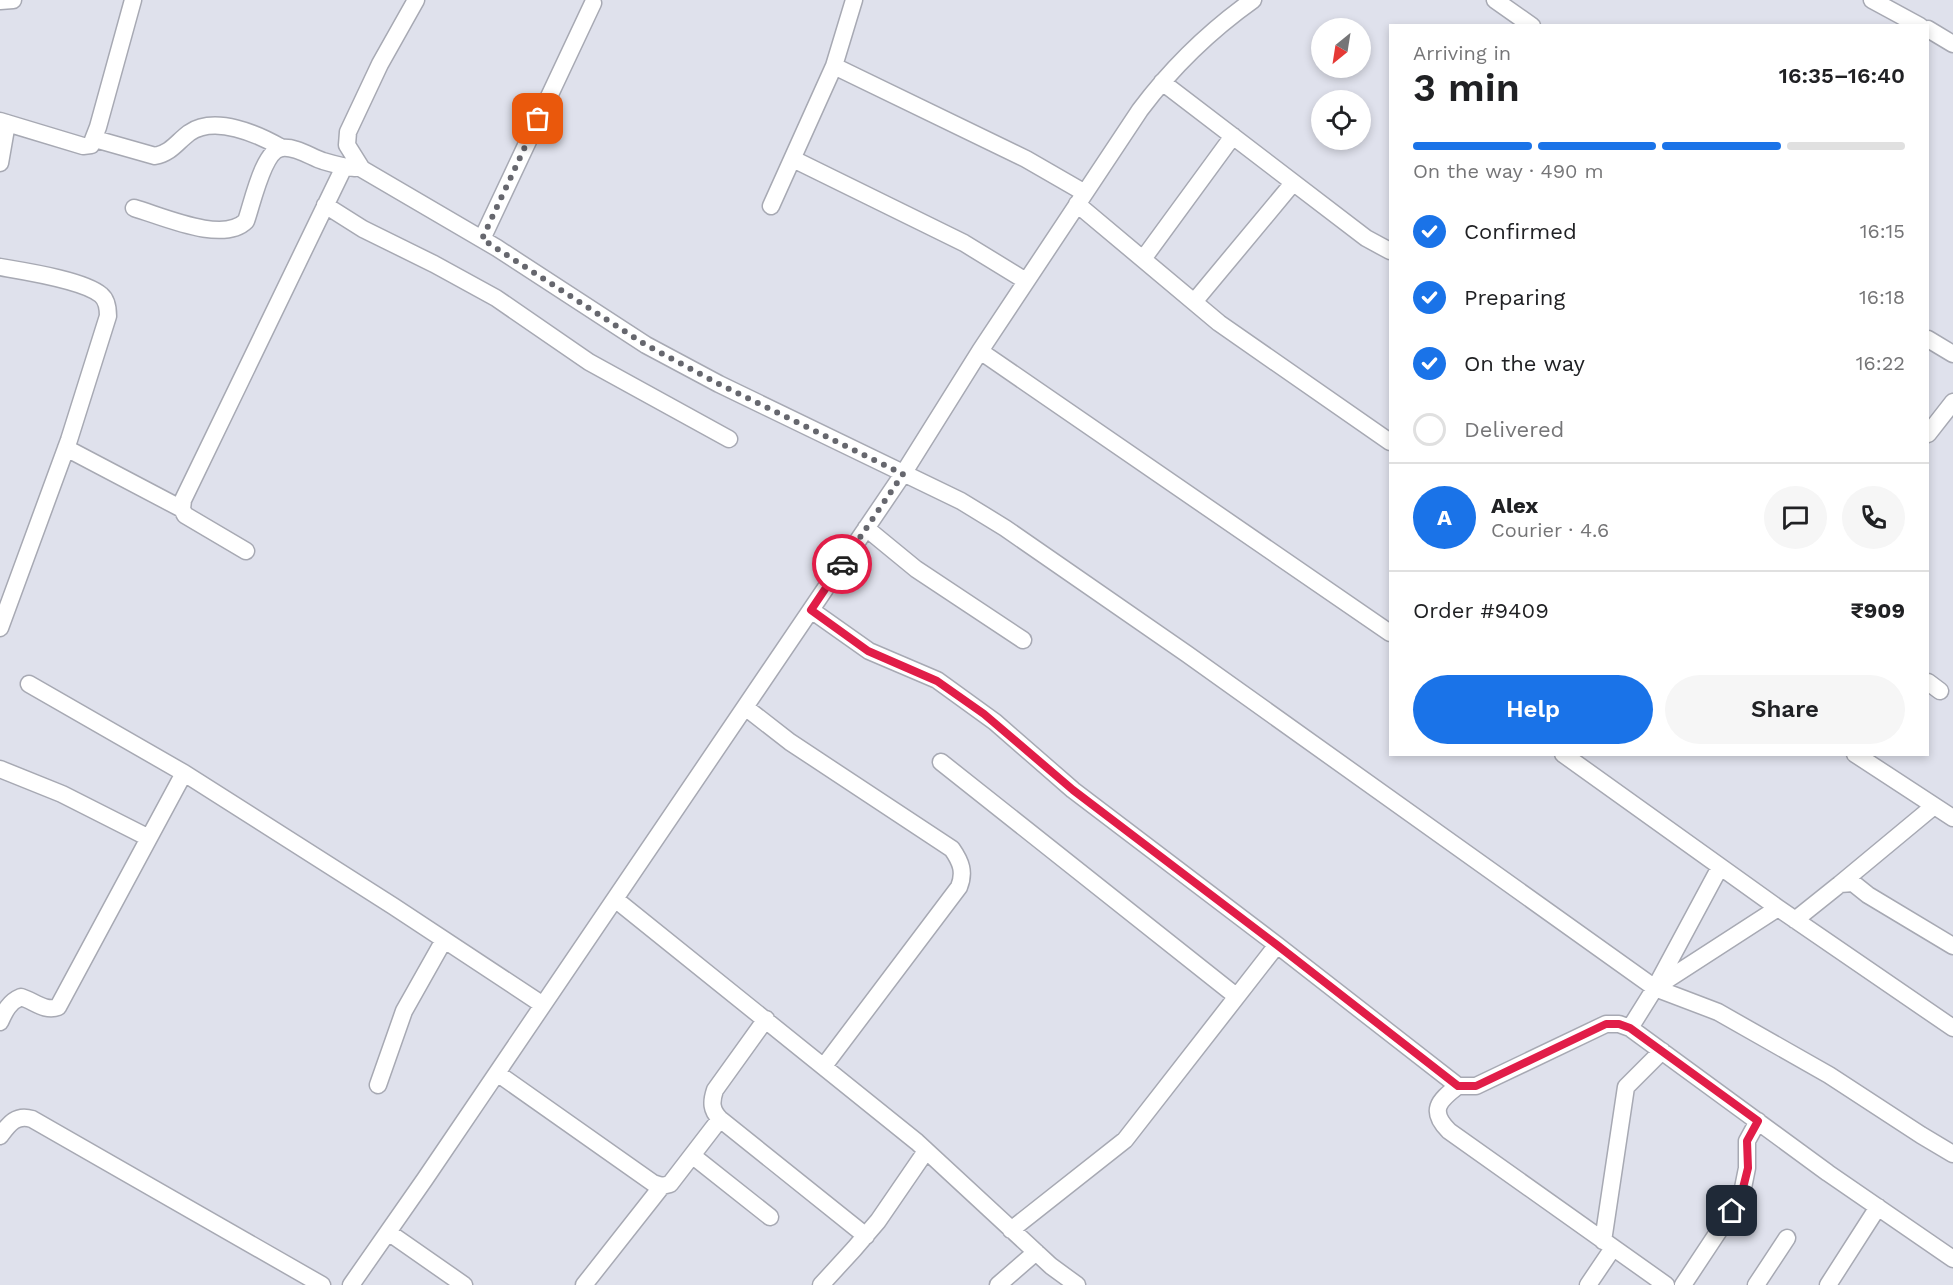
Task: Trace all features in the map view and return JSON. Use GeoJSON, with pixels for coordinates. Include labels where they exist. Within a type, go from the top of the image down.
{"type":"FeatureCollection","features":[{"type":"Feature","properties":{"kind":"street"},"geometry":{"type":"LineString","coordinates":[[0,1],[13,0]]}},
{"type":"Feature","properties":{"kind":"street"},"geometry":{"type":"LineString","coordinates":[[0,161],[4,122],[83,146],[91,145],[95,139],[133,0]]}},
{"type":"Feature","properties":{"kind":"street"},"geometry":{"type":"LineString","coordinates":[[362,169],[347,145],[348,132],[380,64],[416,0]]}},
{"type":"Feature","properties":{"kind":"street"},"geometry":{"type":"LineString","coordinates":[[771,206],[834,66],[854,0]]}},
{"type":"Feature","properties":{"kind":"street"},"geometry":{"type":"LineString","coordinates":[[351,1285],[903,474],[1026,281],[1162,82],[1194,48],[1253,0]]}},
{"type":"Feature","properties":{"kind":"street"},"geometry":{"type":"LineString","coordinates":[[1495,0],[1529,24]]}},
{"type":"Feature","properties":{"kind":"street"},"geometry":{"type":"LineString","coordinates":[[1872,0],[1916,24]]}},
{"type":"Feature","properties":{"kind":"street"},"geometry":{"type":"LineString","coordinates":[[482,239],[593,3]]}},
{"type":"Feature","properties":{"kind":"street"},"geometry":{"type":"LineString","coordinates":[[1929,30],[1953,44]]}},
{"type":"Feature","properties":{"kind":"street"},"geometry":{"type":"LineString","coordinates":[[834,66],[1026,159],[1081,199],[1143,259],[1194,302],[1250,345],[1389,441]]}},
{"type":"Feature","properties":{"kind":"street"},"geometry":{"type":"LineString","coordinates":[[1162,82],[1366,238],[1389,250]]}},
{"type":"Feature","properties":{"kind":"street"},"geometry":{"type":"LineString","coordinates":[[95,139],[155,156],[164,154],[173,148],[191,131],[210,126],[245,130],[282,148],[344,167],[362,169],[482,239],[646,345],[719,384],[961,501],[1005,528],[1187,654],[1655,988],[1718,1012],[1829,1075],[1953,1154]]}},
{"type":"Feature","properties":{"kind":"street"},"geometry":{"type":"LineString","coordinates":[[1143,259],[1233,136]]}},
{"type":"Feature","properties":{"kind":"street"},"geometry":{"type":"LineString","coordinates":[[134,207],[206,229],[222,230],[240,227],[246,221],[266,162],[273,152],[282,148]]}},
{"type":"Feature","properties":{"kind":"street"},"geometry":{"type":"LineString","coordinates":[[793,159],[964,243],[1026,281]]}},
{"type":"Feature","properties":{"kind":"street"},"geometry":{"type":"LineString","coordinates":[[246,551],[185,515],[182,509],[183,500],[344,167]]}},
{"type":"Feature","properties":{"kind":"street"},"geometry":{"type":"LineString","coordinates":[[1194,302],[1293,183]]}},
{"type":"Feature","properties":{"kind":"street"},"geometry":{"type":"LineString","coordinates":[[325,205],[363,229],[474,285],[589,363],[729,439]]}},
{"type":"Feature","properties":{"kind":"street"},"geometry":{"type":"LineString","coordinates":[[0,267],[89,287],[105,299],[108,308],[108,316],[66,448],[0,628]]}},
{"type":"Feature","properties":{"kind":"street"},"geometry":{"type":"LineString","coordinates":[[1929,340],[1953,354]]}},
{"type":"Feature","properties":{"kind":"street"},"geometry":{"type":"LineString","coordinates":[[980,351],[1013,376],[1389,632]]}},
{"type":"Feature","properties":{"kind":"street"},"geometry":{"type":"LineString","coordinates":[[1929,433],[1953,402]]}},
{"type":"Feature","properties":{"kind":"street"},"geometry":{"type":"LineString","coordinates":[[66,448],[182,509]]}},
{"type":"Feature","properties":{"kind":"street"},"geometry":{"type":"LineString","coordinates":[[866,528],[916,569],[1023,640]]}},
{"type":"Feature","properties":{"kind":"street"},"geometry":{"type":"LineString","coordinates":[[811,610],[868,651],[937,681],[980,711],[1073,790],[1458,1086],[1476,1086],[1606,1024],[1619,1024],[1630,1028],[1953,1259]]}},
{"type":"Feature","properties":{"kind":"street"},"geometry":{"type":"LineString","coordinates":[[29,684],[184,773],[543,1005]]}},
{"type":"Feature","properties":{"kind":"street"},"geometry":{"type":"LineString","coordinates":[[745,707],[790,742],[952,849],[963,870],[963,878],[959,887],[824,1066]]}},
{"type":"Feature","properties":{"kind":"street"},"geometry":{"type":"LineString","coordinates":[[1566,756],[1795,920],[1953,1028]]}},
{"type":"Feature","properties":{"kind":"street"},"geometry":{"type":"LineString","coordinates":[[1857,756],[1953,818]]}},
{"type":"Feature","properties":{"kind":"street"},"geometry":{"type":"LineString","coordinates":[[941,762],[1236,996]]}},
{"type":"Feature","properties":{"kind":"street"},"geometry":{"type":"LineString","coordinates":[[0,769],[62,794],[149,838]]}},
{"type":"Feature","properties":{"kind":"street"},"geometry":{"type":"LineString","coordinates":[[0,1022],[7,1008],[14,1000],[21,997],[44,1008],[58,1007],[184,773]]}},
{"type":"Feature","properties":{"kind":"street"},"geometry":{"type":"LineString","coordinates":[[1795,920],[1934,806]]}},
{"type":"Feature","properties":{"kind":"street"},"geometry":{"type":"LineString","coordinates":[[1630,1028],[1655,988],[1720,867]]}},
{"type":"Feature","properties":{"kind":"street"},"geometry":{"type":"LineString","coordinates":[[1840,884],[1853,883],[1868,895],[1953,946]]}},
{"type":"Feature","properties":{"kind":"street"},"geometry":{"type":"LineString","coordinates":[[615,899],[766,1019],[926,1151],[1051,1266],[1077,1285]]}},
{"type":"Feature","properties":{"kind":"street"},"geometry":{"type":"LineString","coordinates":[[1655,988],[1778,908]]}},
{"type":"Feature","properties":{"kind":"street"},"geometry":{"type":"LineString","coordinates":[[378,1085],[404,1011],[444,940]]}},
{"type":"Feature","properties":{"kind":"street"},"geometry":{"type":"LineString","coordinates":[[1011,1230],[1125,1140],[1277,945]]}},
{"type":"Feature","properties":{"kind":"street"},"geometry":{"type":"LineString","coordinates":[[766,1019],[715,1090],[711,1100],[712,1108],[720,1119],[866,1236]]}},
{"type":"Feature","properties":{"kind":"street"},"geometry":{"type":"LineString","coordinates":[[1588,1285],[1608,1245],[1626,1087],[1662,1052]]}},
{"type":"Feature","properties":{"kind":"street"},"geometry":{"type":"LineString","coordinates":[[497,1073],[653,1183],[662,1186],[670,1184],[720,1119]]}},
{"type":"Feature","properties":{"kind":"street"},"geometry":{"type":"LineString","coordinates":[[1458,1086],[1439,1103],[1437,1113],[1441,1123],[1449,1131],[1666,1285]]}},
{"type":"Feature","properties":{"kind":"street"},"geometry":{"type":"LineString","coordinates":[[0,1136],[12,1121],[19,1117],[32,1119],[322,1285]]}},
{"type":"Feature","properties":{"kind":"street"},"geometry":{"type":"LineString","coordinates":[[1683,1285],[1732,1211],[1743,1188],[1748,1168],[1747,1141],[1758,1121]]}},
{"type":"Feature","properties":{"kind":"street"},"geometry":{"type":"LineString","coordinates":[[821,1285],[866,1236],[926,1151]]}},
{"type":"Feature","properties":{"kind":"street"},"geometry":{"type":"LineString","coordinates":[[693,1156],[770,1217]]}},
{"type":"Feature","properties":{"kind":"street"},"geometry":{"type":"LineString","coordinates":[[584,1285],[662,1186]]}},
{"type":"Feature","properties":{"kind":"street"},"geometry":{"type":"LineString","coordinates":[[1828,1285],[1878,1207]]}},
{"type":"Feature","properties":{"kind":"street"},"geometry":{"type":"LineString","coordinates":[[388,1232],[464,1285]]}},
{"type":"Feature","properties":{"kind":"street"},"geometry":{"type":"LineString","coordinates":[[1756,1285],[1787,1238]]}},
{"type":"Feature","properties":{"kind":"street"},"geometry":{"type":"LineString","coordinates":[[998,1285],[1036,1252]]}},
{"type":"Feature","properties":{"kind":"way so far"},"geometry":{"type":"LineString","coordinates":[[538,119],[482,239],[646,345],[719,384],[903,474],[842,564]]}},
{"type":"Feature","properties":{"kind":"route"},"geometry":{"type":"LineString","coordinates":[[842,564],[811,610],[868,651],[937,681],[995,722],[1073,790],[1458,1086],[1476,1086],[1547,1053],[1589,1030],[1606,1024],[1619,1024],[1630,1028],[1758,1121],[1747,1141],[1748,1168],[1743,1188],[1732,1211]]}}]}
